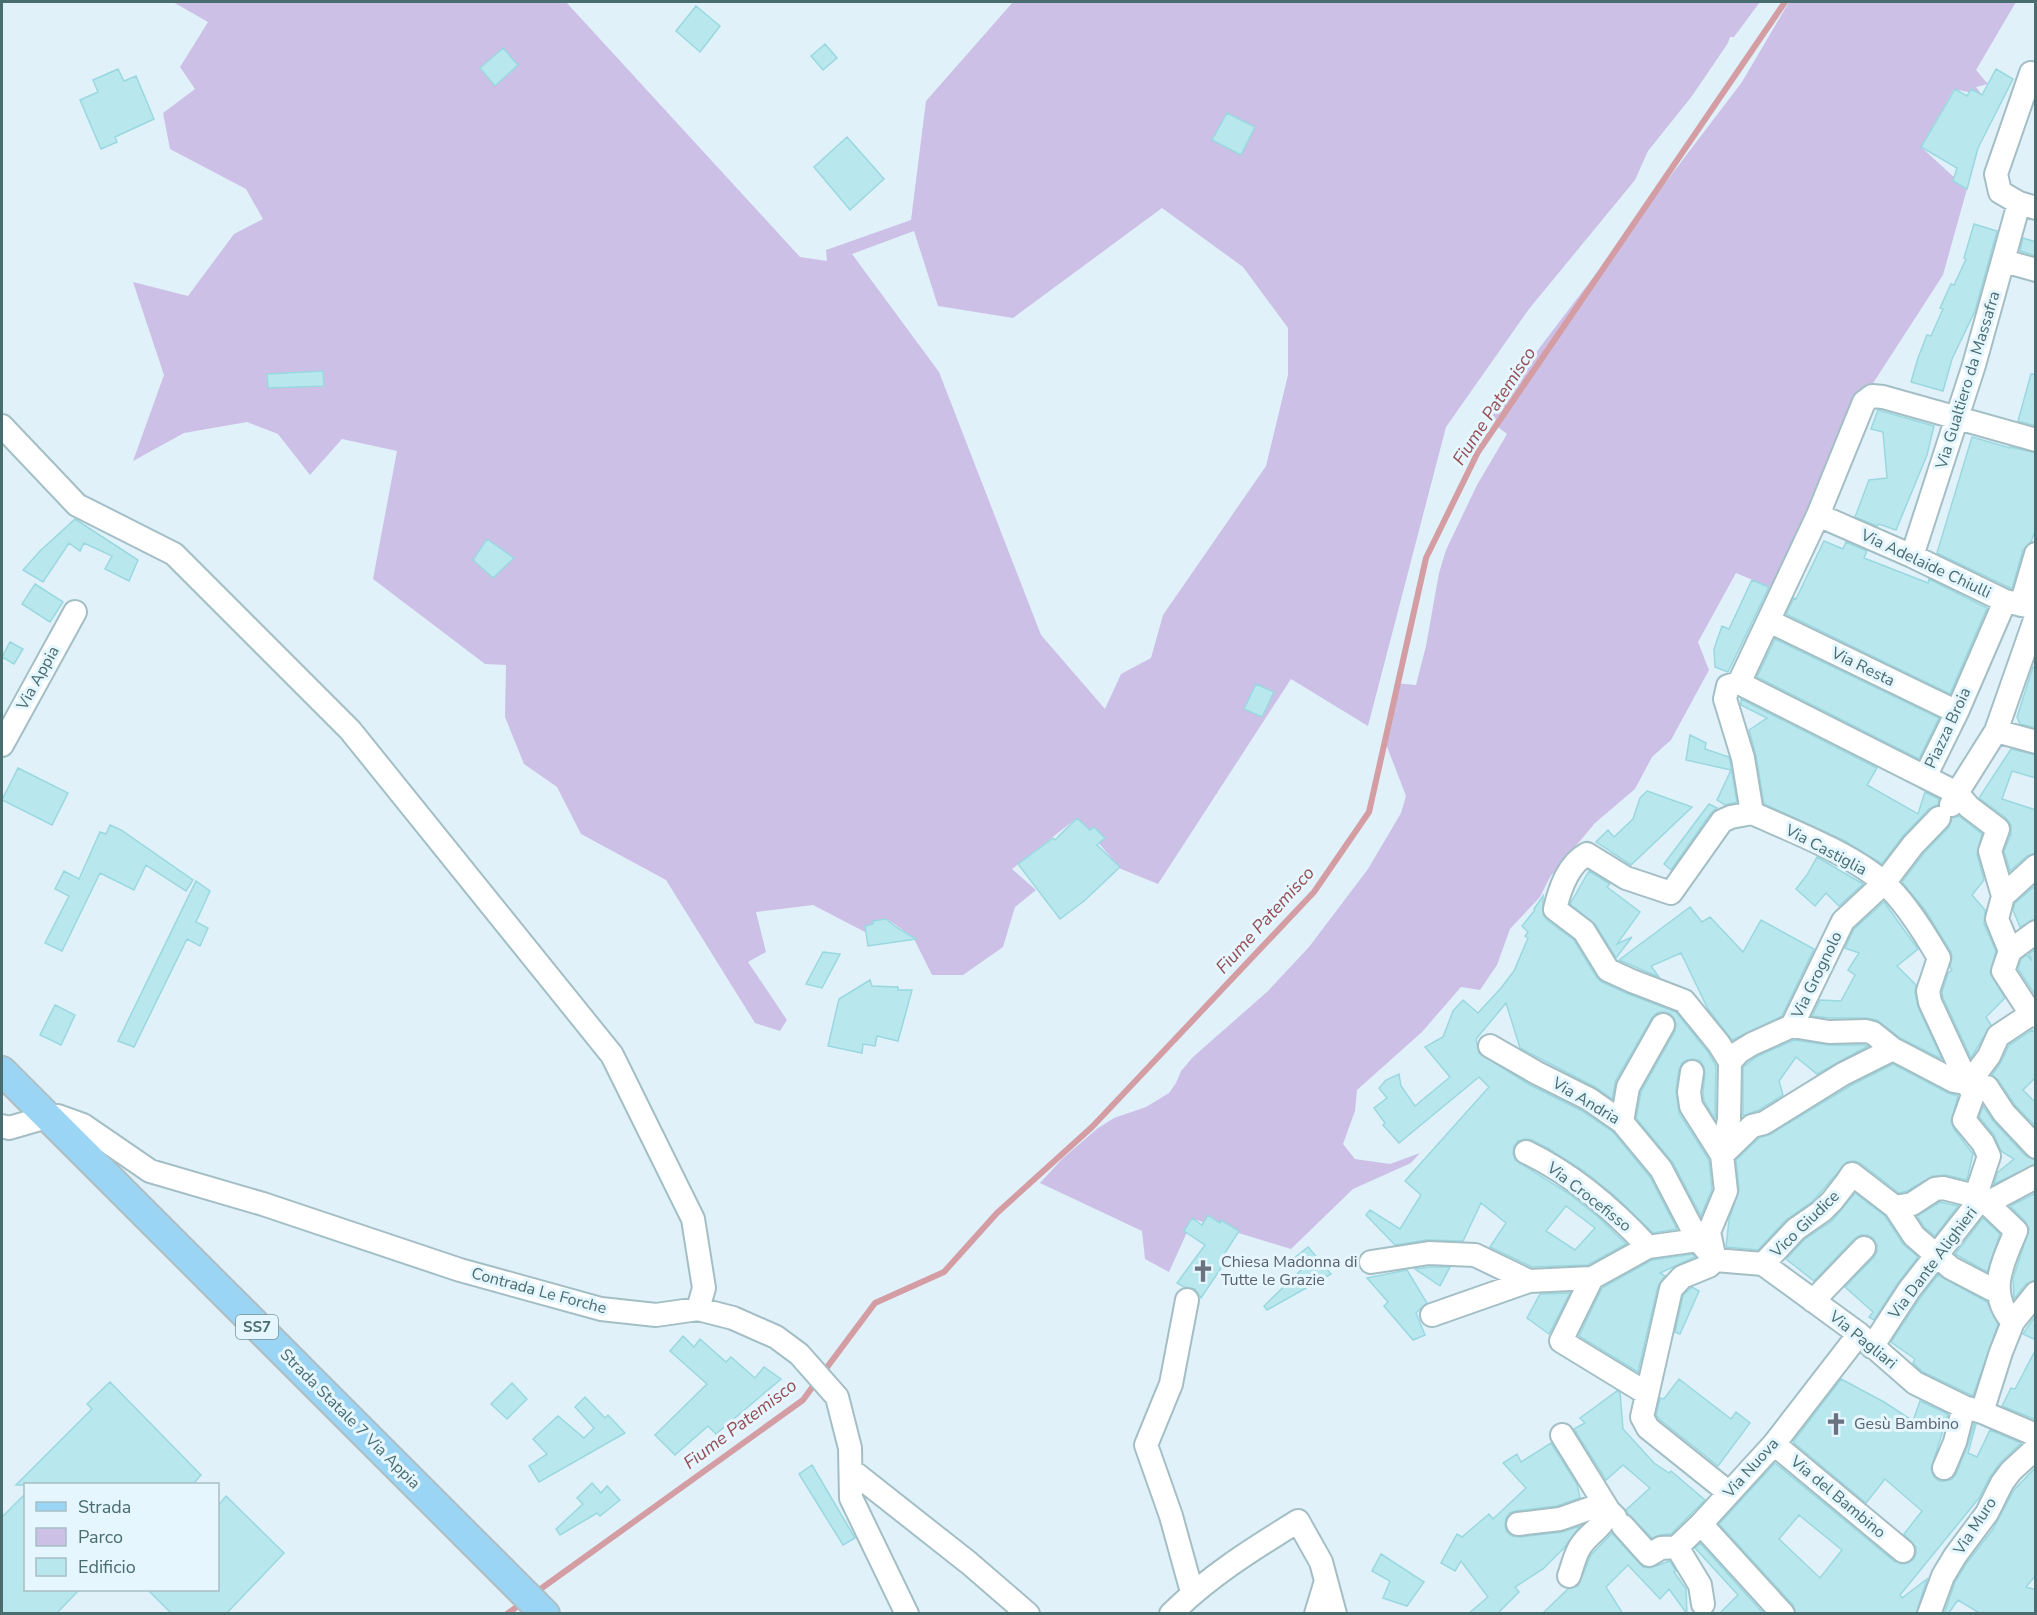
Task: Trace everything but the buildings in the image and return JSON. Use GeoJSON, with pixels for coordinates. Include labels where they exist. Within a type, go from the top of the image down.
{"type":"FeatureCollection","features":[{"type":"Feature","properties":{"kind":"main road","name":"Strada Statale 7 Via Appia"},"geometry":{"type":"LineString","coordinates":[[2,1071],[545,1614]]}},
{"type":"Feature","properties":{"kind":"street"},"geometry":{"type":"LineString","coordinates":[[2027,206],[2000,192],[1996,174],[2031,73]]}},
{"type":"Feature","properties":{"kind":"street","name":"Via Gualtiero da Massafra"},"geometry":{"type":"LineString","coordinates":[[1912,556],[2004,261],[2027,206]]}},
{"type":"Feature","properties":{"kind":"street"},"geometry":{"type":"LineString","coordinates":[[2004,261],[2036,270]]}},
{"type":"Feature","properties":{"kind":"street"},"geometry":{"type":"LineString","coordinates":[[1739,683],[1818,515],[1864,402],[1872,396],[1883,397],[2036,440]]}},
{"type":"Feature","properties":{"kind":"street"},"geometry":{"type":"LineString","coordinates":[[2,426],[77,505],[174,554],[350,730],[612,1055],[693,1218],[704,1288],[698,1309]]}},
{"type":"Feature","properties":{"kind":"street","name":"Via Adelaide Chiulli"},"geometry":{"type":"LineString","coordinates":[[1818,515],[2024,608]]}},
{"type":"Feature","properties":{"kind":"street"},"geometry":{"type":"LineString","coordinates":[[1957,794],[1996,731],[2036,554]]}},
{"type":"Feature","properties":{"kind":"street","name":"Piazza Broia"},"geometry":{"type":"LineString","coordinates":[[2003,896],[1990,851],[1998,829],[1969,807],[1957,794],[1925,777],[1957,712],[2024,608]]}},
{"type":"Feature","properties":{"kind":"street","name":"Via Appia"},"geometry":{"type":"LineString","coordinates":[[2,745],[75,612]]}},
{"type":"Feature","properties":{"kind":"street","name":"Via Resta"},"geometry":{"type":"LineString","coordinates":[[1769,621],[1957,712]]}},
{"type":"Feature","properties":{"kind":"street"},"geometry":{"type":"LineString","coordinates":[[1715,1260],[1709,1232],[1726,1191],[1722,1155],[1728,1119],[1730,1062],[1719,1044],[1684,1001],[1608,970],[1584,931],[1555,909],[1559,892],[1575,860],[1587,854],[1626,878],[1671,893],[1722,821],[1752,813],[1743,758],[1725,699],[1728,686],[1739,683],[1925,777]]}},
{"type":"Feature","properties":{"kind":"street"},"geometry":{"type":"LineString","coordinates":[[1996,731],[2036,742]]}},
{"type":"Feature","properties":{"kind":"street","name":"Via Grognolo"},"geometry":{"type":"LineString","coordinates":[[1730,1062],[1739,1052],[1752,1044],[1792,1026],[1843,921],[1884,883],[1912,845],[1953,803],[1957,794]]}},
{"type":"Feature","properties":{"kind":"street","name":"Via Castiglia"},"geometry":{"type":"LineString","coordinates":[[1752,813],[1812,840],[1857,864],[1884,883],[1923,929],[1939,958],[1928,991],[1930,1002],[1968,1084]]}},
{"type":"Feature","properties":{"kind":"street"},"geometry":{"type":"LineString","coordinates":[[2010,951],[1997,919],[2003,896],[2036,866]]}},
{"type":"Feature","properties":{"kind":"street"},"geometry":{"type":"LineString","coordinates":[[1968,1084],[1989,1056],[1998,1036],[2033,1015],[2003,971],[2010,951],[2036,932]]}},
{"type":"Feature","properties":{"kind":"street"},"geometry":{"type":"LineString","coordinates":[[1622,1122],[1628,1087],[1663,1025]]}},
{"type":"Feature","properties":{"kind":"street"},"geometry":{"type":"LineString","coordinates":[[1792,1026],[1829,1032],[1866,1031],[1874,1033],[1893,1048],[1954,1081],[1987,1087],[2004,1113],[2036,1147]]}},
{"type":"Feature","properties":{"kind":"street","name":"Via Andria"},"geometry":{"type":"LineString","coordinates":[[1490,1046],[1581,1095],[1622,1122],[1661,1169],[1698,1240]]}},
{"type":"Feature","properties":{"kind":"street"},"geometry":{"type":"LineString","coordinates":[[1722,1155],[1752,1126],[1764,1123],[1843,1074],[1893,1048]]}},
{"type":"Feature","properties":{"kind":"street"},"geometry":{"type":"LineString","coordinates":[[1692,1072],[1689,1092],[1691,1106],[1722,1155]]}},
{"type":"Feature","properties":{"kind":"street"},"geometry":{"type":"LineString","coordinates":[[1968,1084],[1974,1095],[1964,1120],[1983,1143],[1989,1156],[1977,1192],[2016,1232],[1999,1275],[1999,1293],[2005,1313],[2013,1322]]}},
{"type":"Feature","properties":{"kind":"street","name":"Contrada Le Forche"},"geometry":{"type":"LineString","coordinates":[[47,1117],[58,1116],[83,1125],[150,1171],[262,1204],[460,1270],[600,1309],[656,1315],[698,1309],[733,1318],[776,1337],[799,1354],[837,1397],[850,1448],[851,1498],[907,1614]]}},
{"type":"Feature","properties":{"kind":"street"},"geometry":{"type":"LineString","coordinates":[[2,1126],[9,1128],[47,1117]]}},
{"type":"Feature","properties":{"kind":"street","name":"Via Crocefisso"},"geometry":{"type":"LineString","coordinates":[[1526,1152],[1554,1166],[1619,1217],[1648,1246]]}},
{"type":"Feature","properties":{"kind":"street","name":"Vico Giudice"},"geometry":{"type":"LineString","coordinates":[[1763,1264],[1796,1229],[1832,1201],[1852,1174],[1895,1207]]}},
{"type":"Feature","properties":{"kind":"street","name":"Via Dante Alighieri"},"geometry":{"type":"LineString","coordinates":[[1865,1341],[1985,1201],[2036,1177]]}},
{"type":"Feature","properties":{"kind":"street"},"geometry":{"type":"LineString","coordinates":[[1985,1201],[1943,1188],[1935,1189],[1912,1204],[1895,1207],[1914,1236],[1936,1256],[1951,1268],[1999,1293]]}},
{"type":"Feature","properties":{"kind":"street"},"geometry":{"type":"LineString","coordinates":[[1432,1315],[1529,1281],[1593,1278],[1648,1246],[1698,1240],[1715,1260],[1763,1264]]}},
{"type":"Feature","properties":{"kind":"street"},"geometry":{"type":"LineString","coordinates":[[1813,1301],[1864,1248]]}},
{"type":"Feature","properties":{"kind":"street"},"geometry":{"type":"LineString","coordinates":[[1371,1262],[1429,1253],[1475,1255],[1529,1281]]}},
{"type":"Feature","properties":{"kind":"street"},"geometry":{"type":"LineString","coordinates":[[1715,1260],[1709,1266],[1682,1277],[1671,1289],[1642,1417],[1648,1428],[1728,1492]]}},
{"type":"Feature","properties":{"kind":"street","name":"Via Pagliari"},"geometry":{"type":"LineString","coordinates":[[1763,1264],[1865,1341],[1915,1383],[2036,1435]]}},
{"type":"Feature","properties":{"kind":"street"},"geometry":{"type":"LineString","coordinates":[[1593,1278],[1561,1341],[1646,1393]]}},
{"type":"Feature","properties":{"kind":"street"},"geometry":{"type":"LineString","coordinates":[[1944,1468],[2001,1352],[2013,1322],[2036,1293]]}},
{"type":"Feature","properties":{"kind":"street"},"geometry":{"type":"LineString","coordinates":[[1187,1300],[1171,1383],[1146,1445],[1171,1516],[1192,1592]]}},
{"type":"Feature","properties":{"kind":"street","name":"Via Nuova"},"geometry":{"type":"LineString","coordinates":[[1677,1547],[1701,1524],[1865,1341]]}},
{"type":"Feature","properties":{"kind":"street"},"geometry":{"type":"LineString","coordinates":[[1562,1435],[1618,1520],[1649,1555],[1661,1548],[1677,1547],[1700,1585],[1703,1604]]}},
{"type":"Feature","properties":{"kind":"street","name":"Via del Bambino"},"geometry":{"type":"LineString","coordinates":[[1774,1444],[1903,1551]]}},
{"type":"Feature","properties":{"kind":"street","name":"Via Muro"},"geometry":{"type":"LineString","coordinates":[[1929,1614],[1943,1576],[1955,1556],[1987,1513],[2006,1477],[2036,1448]]}},
{"type":"Feature","properties":{"kind":"street"},"geometry":{"type":"LineString","coordinates":[[850,1470],[969,1563],[1028,1614]]}},
{"type":"Feature","properties":{"kind":"street"},"geometry":{"type":"LineString","coordinates":[[1518,1524],[1560,1519],[1591,1508],[1618,1520]]}},
{"type":"Feature","properties":{"kind":"street"},"geometry":{"type":"LineString","coordinates":[[1569,1576],[1582,1543],[1604,1523],[1618,1520]]}},
{"type":"Feature","properties":{"kind":"street"},"geometry":{"type":"LineString","coordinates":[[1171,1614],[1192,1592],[1230,1563],[1298,1521],[1321,1562],[1335,1614]]}},
{"type":"Feature","properties":{"kind":"street"},"geometry":{"type":"LineString","coordinates":[[1701,1524],[1776,1611]]}},
{"type":"Feature","properties":{"kind":"street"},"geometry":{"type":"LineString","coordinates":[[1316,1614],[1326,1581]]}},
{"type":"Feature","properties":{"kind":"green space"},"geometry":{"type":"Polygon","coordinates":[[[173,2],[566,2],[800,257],[827,261],[826,250],[911,220],[926,101],[1013,2],[1760,2],[1734,37],[1730,37],[1692,96],[1648,151],[1635,180],[1529,309],[1446,427],[1368,726],[1291,679],[1158,884],[1121,869],[1077,818],[1012,869],[1036,890],[1015,907],[1003,947],[963,975],[932,975],[913,937],[887,919],[865,932],[813,905],[756,912],[766,952],[748,962],[787,1020],[780,1031],[755,1023],[666,880],[581,834],[557,787],[524,764],[505,717],[506,665],[485,664],[373,579],[397,451],[342,439],[310,475],[278,434],[247,422],[184,433],[133,461],[164,375],[133,282],[188,296],[234,234],[263,219],[246,189],[170,149],[163,113],[195,89],[180,67],[208,22],[173,2]],[[1162,208],[1013,318],[938,306],[914,231],[852,254],[939,372],[1041,635],[1105,709],[1121,674],[1151,658],[1163,615],[1266,466],[1288,375],[1288,328],[1243,267],[1162,208]]]}},
{"type":"Feature","properties":{"kind":"green space"},"geometry":{"type":"Polygon","coordinates":[[[1789,2],[2016,2],[1976,70],[1988,84],[1976,87],[1982,95],[1954,89],[1921,147],[1967,189],[1943,275],[1857,408],[1774,589],[1736,573],[1698,642],[1709,670],[1671,740],[1652,757],[1635,789],[1595,823],[1550,877],[1540,897],[1510,929],[1497,965],[1480,990],[1461,987],[1422,1032],[1357,1090],[1355,1111],[1343,1144],[1355,1159],[1390,1164],[1420,1153],[1411,1163],[1353,1189],[1291,1249],[1193,1219],[1169,1272],[1145,1259],[1142,1231],[1040,1183],[1062,1159],[1098,1128],[1114,1118],[1146,1107],[1169,1093],[1181,1071],[1193,1057],[1268,991],[1309,947],[1368,869],[1401,813],[1406,796],[1386,744],[1395,683],[1416,685],[1426,646],[1439,573],[1446,550],[1477,485],[1507,434],[1486,418],[1742,82],[1789,2]]]}},
{"type":"Feature","properties":{"kind":"waterway","name":"Fiume Patemisco"},"geometry":{"type":"LineString","coordinates":[[822,1374],[875,1303],[944,1272],[997,1213],[1092,1127],[1314,892],[1369,812],[1426,558],[1478,452],[1785,2]]}},
{"type":"Feature","properties":{"kind":"waterway","name":"Fiume Patemisco"},"geometry":{"type":"LineString","coordinates":[[535,1593],[803,1400],[816,1382]]}},
{"type":"Feature","properties":{"kind":"waterway","name":"Fiume Patemisco"},"geometry":{"type":"LineString","coordinates":[[507,1614],[522,1603]]}},
{"type":"Feature","properties":{"kind":"place","name":"Chiesa Madonna di Tutte le Grazie"},"geometry":{"type":"Point","coordinates":[1203,1271]}},
{"type":"Feature","properties":{"kind":"place","name":"Gesù Bambino"},"geometry":{"type":"Point","coordinates":[1836,1424]}}]}
